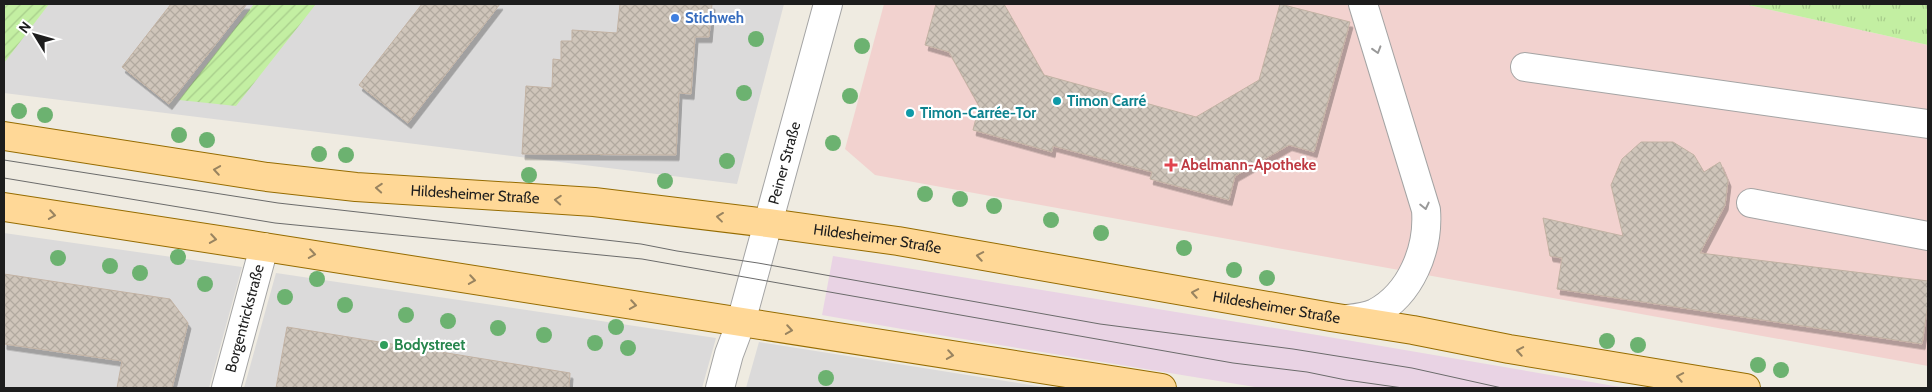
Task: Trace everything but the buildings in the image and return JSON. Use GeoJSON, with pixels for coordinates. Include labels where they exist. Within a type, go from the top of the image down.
{"type":"FeatureCollection","features":[{"type":"Feature","properties":{"kind":"main road","name":"Hildesheimer Straße"},"geometry":{"type":"LineString","coordinates":[[4,136],[267,178],[356,187],[594,202],[898,241],[1413,330],[1526,352],[1746,388]]}},
{"type":"Feature","properties":{"kind":"main road"},"geometry":{"type":"LineString","coordinates":[[4,208],[264,246],[1162,388]]}},
{"type":"Feature","properties":{"kind":"street","name":"Peiner Straße"},"geometry":{"type":"LineString","coordinates":[[720,388],[729,354],[741,322],[828,4]]}},
{"type":"Feature","properties":{"kind":"street"},"geometry":{"type":"LineString","coordinates":[[1348,319],[1374,314],[1384,307],[1406,283],[1421,255],[1427,223],[1426,210],[1363,4]]}},
{"type":"Feature","properties":{"kind":"street"},"geometry":{"type":"LineString","coordinates":[[1525,67],[1928,124]]}},
{"type":"Feature","properties":{"kind":"street"},"geometry":{"type":"LineString","coordinates":[[1751,203],[1928,236]]}},
{"type":"Feature","properties":{"kind":"street","name":"Borgentrickstraße"},"geometry":{"type":"LineString","coordinates":[[233,387],[264,246]]}},
{"type":"Feature","properties":{"kind":"shaded area"},"geometry":{"type":"Polygon","coordinates":[[[4,4],[784,4],[737,184],[4,93],[4,4]]]}},
{"type":"Feature","properties":{"kind":"shaded area"},"geometry":{"type":"Polygon","coordinates":[[[884,4],[1744,4],[1928,45],[1928,366],[875,175],[845,149],[884,4]]]}},
{"type":"Feature","properties":{"kind":"shaded area"},"geometry":{"type":"Polygon","coordinates":[[[4,233],[242,267],[209,388],[4,388],[4,233]]]}},
{"type":"Feature","properties":{"kind":"shaded area"},"geometry":{"type":"Polygon","coordinates":[[[833,256],[1317,335],[1626,388],[1261,388],[902,329],[822,315],[833,256]]]}},
{"type":"Feature","properties":{"kind":"shaded area"},"geometry":{"type":"Polygon","coordinates":[[[276,273],[716,338],[702,388],[244,388],[276,273]]]}},
{"type":"Feature","properties":{"kind":"shaded area"},"geometry":{"type":"Polygon","coordinates":[[[759,342],[1050,388],[746,388],[759,342]]]}},
{"type":"Feature","properties":{"kind":"green space"},"geometry":{"type":"Polygon","coordinates":[[[4,4],[49,4],[4,63],[4,4]]]}},
{"type":"Feature","properties":{"kind":"green space"},"geometry":{"type":"Polygon","coordinates":[[[254,4],[316,4],[236,106],[179,100],[254,4]]]}},
{"type":"Feature","properties":{"kind":"green space"},"geometry":{"type":"Polygon","coordinates":[[[1744,4],[1928,4],[1928,45],[1744,4]]]}},
{"type":"Feature","properties":{"kind":"tram line"},"geometry":{"type":"LineString","coordinates":[[4,160],[278,203],[641,244],[1100,324],[1293,349],[1412,368],[1502,388]]}},
{"type":"Feature","properties":{"kind":"tram line"},"geometry":{"type":"LineString","coordinates":[[4,178],[275,223],[642,259],[1233,363],[1307,372],[1403,388]]}},
{"type":"Feature","properties":{"kind":"place","name":"Stichweh"},"geometry":{"type":"Point","coordinates":[675,18]}},
{"type":"Feature","properties":{"kind":"place","name":"Timon Carré"},"geometry":{"type":"Point","coordinates":[1057,101]}},
{"type":"Feature","properties":{"kind":"place","name":"Timon-Carrée-Tor"},"geometry":{"type":"Point","coordinates":[910,113]}},
{"type":"Feature","properties":{"kind":"place","name":"Abelmann-Apotheke"},"geometry":{"type":"Point","coordinates":[1171,165]}},
{"type":"Feature","properties":{"kind":"place","name":"Bodystreet"},"geometry":{"type":"Point","coordinates":[384,345]}}]}
